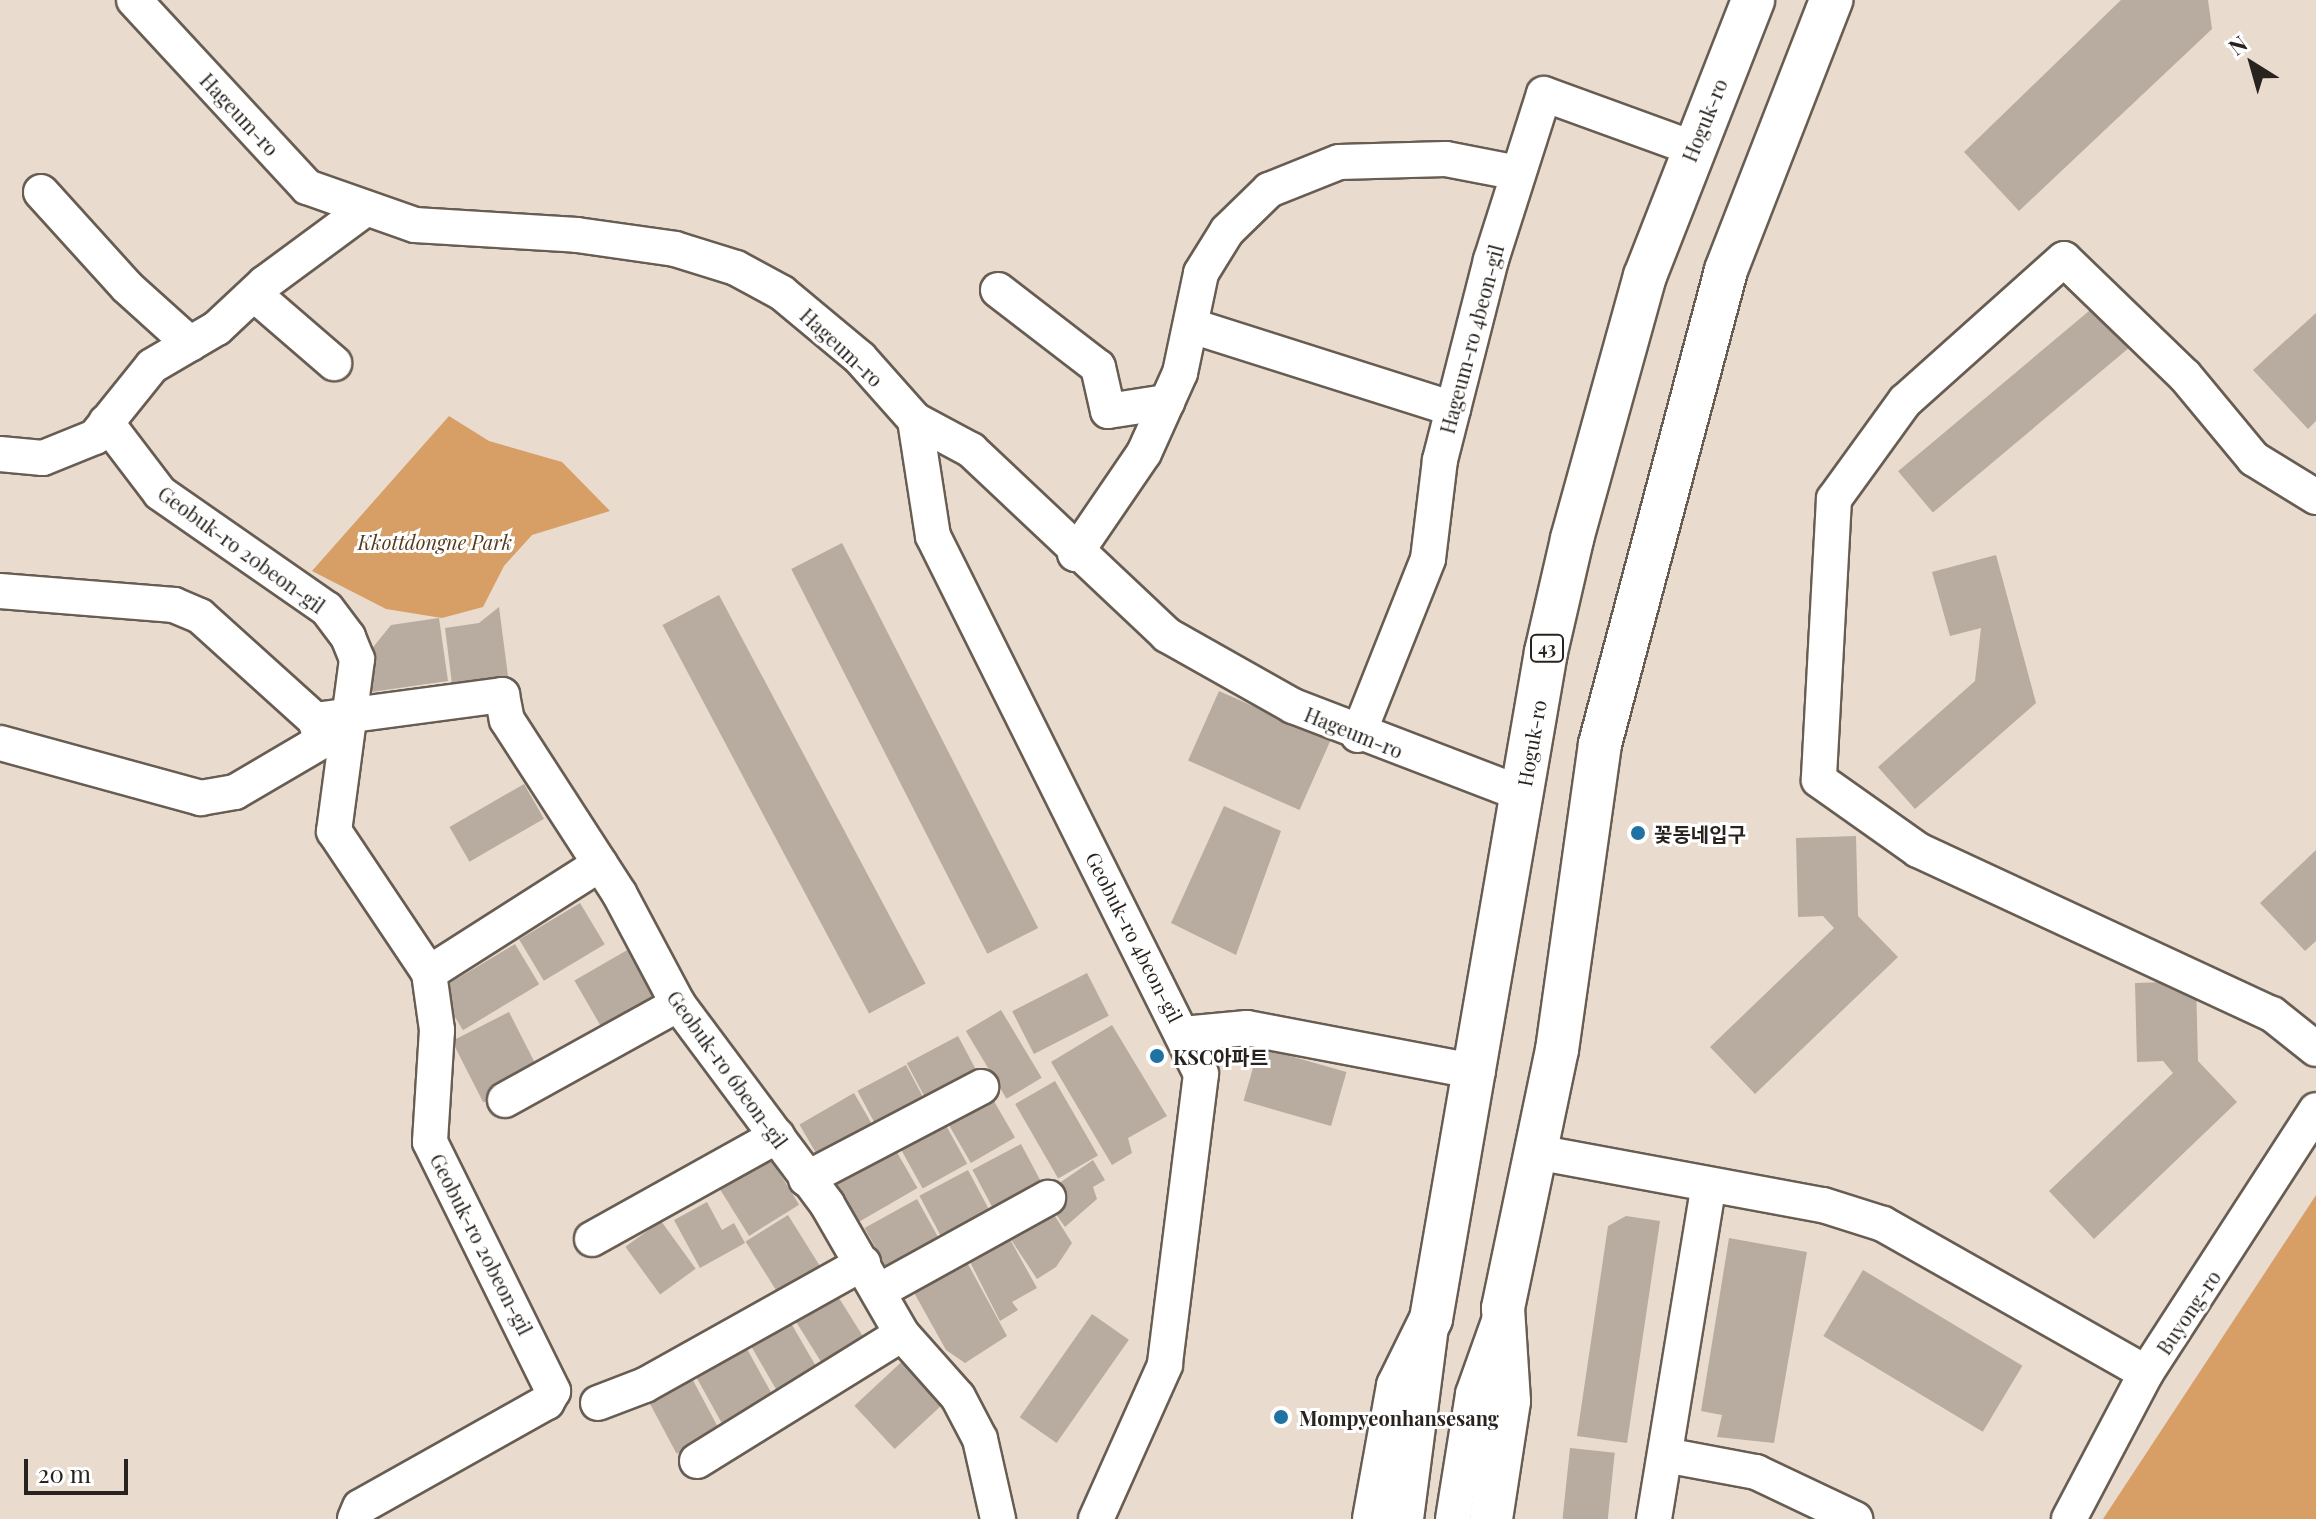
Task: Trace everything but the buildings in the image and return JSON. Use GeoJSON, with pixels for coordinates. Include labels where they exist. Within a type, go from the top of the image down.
{"type":"FeatureCollection","features":[{"type":"Feature","properties":{"kind":"main road","name":"Hoguk-ro"},"geometry":{"type":"LineString","coordinates":[[1374,1519],[1398,1386],[1431,1319],[1478,1072],[1546,652],[1602,422],[1645,276],[1692,148],[1753,0]]}},
{"type":"Feature","properties":{"kind":"main road"},"geometry":{"type":"LineString","coordinates":[[1491,1519],[1509,1401],[1503,1308],[1557,1050],[1600,744],[1726,270],[1831,0]]}},
{"type":"Feature","properties":{"kind":"main road"},"geometry":{"type":"LineString","coordinates":[[1804,71],[1844,0]]}},
{"type":"Feature","properties":{"kind":"street","name":"Hageum-ro"},"geometry":{"type":"LineString","coordinates":[[134,0],[307,187],[364,210],[415,225],[577,235],[675,249],[736,268],[782,293],[860,358],[915,420],[971,450],[1075,554],[1167,635],[1293,706],[1358,735],[1522,794]]}},
{"type":"Feature","properties":{"kind":"street","name":"Hageum-ro 4beon-gil"},"geometry":{"type":"LineString","coordinates":[[1358,735],[1428,559],[1453,409],[1518,173],[1544,94],[1692,148]]}},
{"type":"Feature","properties":{"kind":"street"},"geometry":{"type":"LineString","coordinates":[[1075,554],[1144,453],[1167,402],[1192,326],[1201,273],[1227,231],[1269,190],[1339,162],[1446,159],[1518,173]]}},
{"type":"Feature","properties":{"kind":"street"},"geometry":{"type":"LineString","coordinates":[[41,192],[127,287],[190,344]]}},
{"type":"Feature","properties":{"kind":"street"},"geometry":{"type":"LineString","coordinates":[[0,454],[43,458],[95,437],[152,366],[190,344],[364,210]]}},
{"type":"Feature","properties":{"kind":"street"},"geometry":{"type":"LineString","coordinates":[[2316,497],[2254,459],[2185,376],[2064,259],[1905,401],[1834,499],[1819,780],[1918,850],[2258,1007],[2316,1049]]}},
{"type":"Feature","properties":{"kind":"street"},"geometry":{"type":"LineString","coordinates":[[998,290],[1098,367],[1108,411],[1167,402]]}},
{"type":"Feature","properties":{"kind":"street"},"geometry":{"type":"LineString","coordinates":[[254,294],[334,363]]}},
{"type":"Feature","properties":{"kind":"street"},"geometry":{"type":"LineString","coordinates":[[1192,326],[1453,409]]}},
{"type":"Feature","properties":{"kind":"street","name":"Geobuk-ro 4beon-gil"},"geometry":{"type":"LineString","coordinates":[[915,420],[933,536],[1201,1074],[1200,1123],[1165,1365],[1096,1519]]}},
{"type":"Feature","properties":{"kind":"street","name":"Geobuk-ro 20beon-gil"},"geometry":{"type":"LineString","coordinates":[[106,422],[160,493],[327,609],[357,659],[352,715],[334,831],[429,973],[437,1030],[430,1142],[553,1391],[547,1402],[360,1507],[355,1519]]}},
{"type":"Feature","properties":{"kind":"street"},"geometry":{"type":"LineString","coordinates":[[0,591],[174,605],[200,616],[315,720],[322,741],[301,758],[235,792],[201,798],[0,743]]}},
{"type":"Feature","properties":{"kind":"street","name":"Geobuk-ro 6beon-gil"},"geometry":{"type":"LineString","coordinates":[[315,720],[502,695],[507,720],[600,864],[678,1004],[777,1136],[872,1277],[902,1334],[942,1375],[980,1439],[998,1519]]}},
{"type":"Feature","properties":{"kind":"street"},"geometry":{"type":"LineString","coordinates":[[429,973],[600,864]]}},
{"type":"Feature","properties":{"kind":"street"},"geometry":{"type":"LineString","coordinates":[[505,1100],[678,1004]]}},
{"type":"Feature","properties":{"kind":"street"},"geometry":{"type":"LineString","coordinates":[[1183,1034],[1247,1028],[1417,1065],[1478,1072]]}},
{"type":"Feature","properties":{"kind":"street"},"geometry":{"type":"LineString","coordinates":[[806,1179],[981,1087]]}},
{"type":"Feature","properties":{"kind":"street","name":"Buyong-ro"},"geometry":{"type":"LineString","coordinates":[[2069,1519],[2146,1373],[2316,1110]]}},
{"type":"Feature","properties":{"kind":"street"},"geometry":{"type":"LineString","coordinates":[[592,1239],[777,1136]]}},
{"type":"Feature","properties":{"kind":"street"},"geometry":{"type":"LineString","coordinates":[[1536,1152],[1708,1188],[1823,1205],[1883,1224],[2146,1373]]}},
{"type":"Feature","properties":{"kind":"street"},"geometry":{"type":"LineString","coordinates":[[1654,1519],[1708,1188]]}},
{"type":"Feature","properties":{"kind":"street"},"geometry":{"type":"LineString","coordinates":[[598,1403],[645,1385],[872,1277],[1048,1198]]}},
{"type":"Feature","properties":{"kind":"street"},"geometry":{"type":"LineString","coordinates":[[1453,1519],[1473,1394],[1503,1308]]}},
{"type":"Feature","properties":{"kind":"street","name":"Hoguk-ro"},"geometry":{"type":"LineString","coordinates":[[1406,1519],[1431,1319]]}},
{"type":"Feature","properties":{"kind":"street"},"geometry":{"type":"LineString","coordinates":[[697,1461],[902,1334]]}},
{"type":"Feature","properties":{"kind":"street"},"geometry":{"type":"LineString","coordinates":[[1665,1455],[1756,1472],[1855,1519]]}},
{"type":"Feature","properties":{"kind":"green space","name":"Kkottdongne Park"},"geometry":{"type":"Polygon","coordinates":[[[449,416],[489,441],[562,462],[610,511],[532,535],[504,566],[483,607],[442,618],[386,609],[312,571],[449,416]]]}},
{"type":"Feature","properties":{"kind":"green space"},"geometry":{"type":"Polygon","coordinates":[[[2316,1195],[2316,1519],[2103,1519],[2316,1195]]]}},
{"type":"Feature","properties":{"kind":"place","name":"꽃동네입구"},"geometry":{"type":"Point","coordinates":[1638,833]}},
{"type":"Feature","properties":{"kind":"place","name":"KSC아파트"},"geometry":{"type":"Point","coordinates":[1157,1056]}},
{"type":"Feature","properties":{"kind":"place","name":"Mompyeonhansesang"},"geometry":{"type":"Point","coordinates":[1281,1417]}}]}
